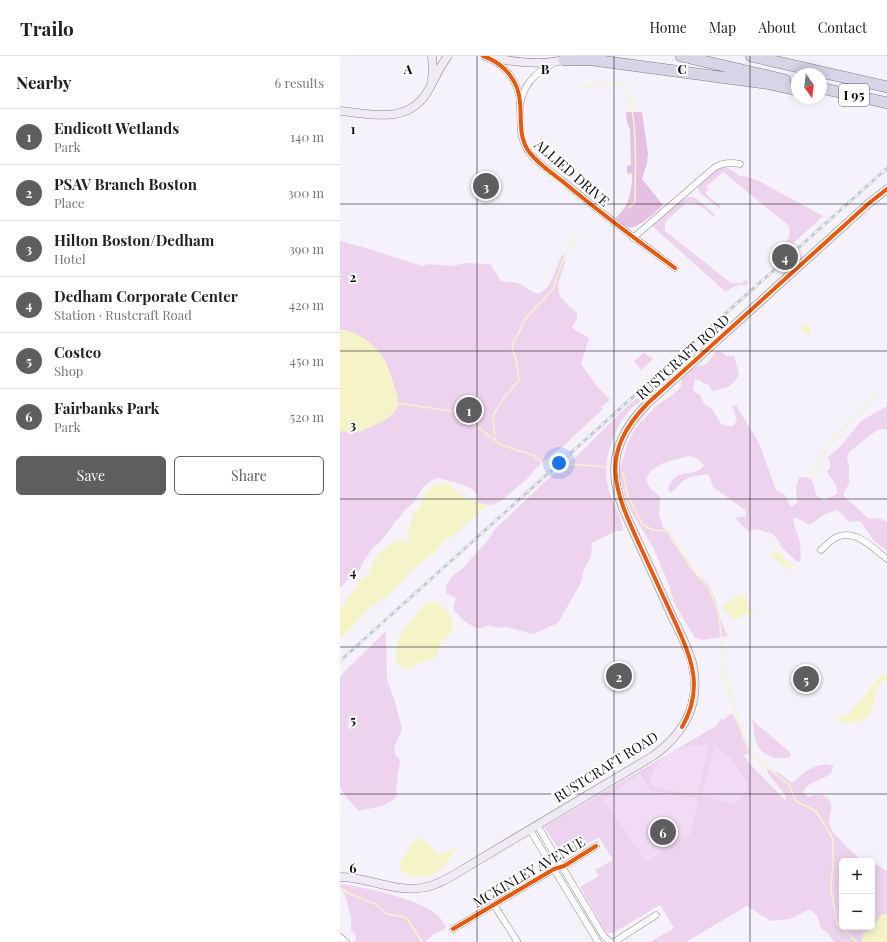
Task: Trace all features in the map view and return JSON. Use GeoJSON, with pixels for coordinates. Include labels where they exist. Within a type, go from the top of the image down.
{"type":"FeatureCollection","features":[{"type":"Feature","properties":{"kind":"highway"},"geometry":{"type":"LineString","coordinates":[[681,56],[791,81]]}},
{"type":"Feature","properties":{"kind":"highway","name":"I 95"},"geometry":{"type":"LineString","coordinates":[[751,56],[887,87]]}},
{"type":"Feature","properties":{"kind":"highway"},"geometry":{"type":"LineString","coordinates":[[787,56],[803,61],[837,76]]}},
{"type":"Feature","properties":{"kind":"highway"},"geometry":{"type":"LineString","coordinates":[[566,59],[593,60],[772,84],[791,89]]}},
{"type":"Feature","properties":{"kind":"highway","name":"I 95"},"geometry":{"type":"LineString","coordinates":[[827,89],[887,103]]}},
{"type":"Feature","properties":{"kind":"highway"},"geometry":{"type":"LineString","coordinates":[[827,94],[851,95]]}},
{"type":"Feature","properties":{"kind":"main road"},"geometry":{"type":"LineString","coordinates":[[431,84],[433,71],[432,56]]}},
{"type":"Feature","properties":{"kind":"main road"},"geometry":{"type":"LineString","coordinates":[[340,111],[380,115],[400,114],[416,106],[426,95],[448,56]]}},
{"type":"Feature","properties":{"kind":"main road"},"geometry":{"type":"LineString","coordinates":[[484,56],[520,61],[542,62],[566,59]]}},
{"type":"Feature","properties":{"kind":"main road","name":"RUSTCRAFT ROAD"},"geometry":{"type":"LineString","coordinates":[[340,877],[358,878],[403,888],[424,888],[445,880],[653,756],[674,739],[690,712],[692,704],[694,683],[691,661],[683,640],[629,523],[616,488],[615,471],[620,444],[626,430],[635,417],[652,400],[868,204],[887,189]]}},
{"type":"Feature","properties":{"kind":"street","name":"ALLIED DRIVE"},"geometry":{"type":"LineString","coordinates":[[484,56],[495,61],[507,71],[516,86],[520,105],[521,132],[523,140],[530,153],[606,217],[675,268]]}},
{"type":"Feature","properties":{"kind":"street","name":"ALLIED DRIVE"},"geometry":{"type":"LineString","coordinates":[[520,105],[524,90],[530,80],[538,72],[566,59]]}},
{"type":"Feature","properties":{"kind":"street"},"geometry":{"type":"LineString","coordinates":[[634,238],[718,165],[727,163],[740,164]]}},
{"type":"Feature","properties":{"kind":"street"},"geometry":{"type":"LineString","coordinates":[[820,550],[836,537],[849,535],[860,538],[887,559]]}},
{"type":"Feature","properties":{"kind":"street"},"geometry":{"type":"LineString","coordinates":[[534,827],[561,867],[603,935],[610,942]]}},
{"type":"Feature","properties":{"kind":"street"},"geometry":{"type":"LineString","coordinates":[[534,827],[554,869],[598,942]]}},
{"type":"Feature","properties":{"kind":"street","name":"MCKINLEY AVENUE"},"geometry":{"type":"LineString","coordinates":[[453,930],[554,869],[561,867],[596,846]]}},
{"type":"Feature","properties":{"kind":"street"},"geometry":{"type":"LineString","coordinates":[[494,905],[517,941]]}},
{"type":"Feature","properties":{"kind":"street"},"geometry":{"type":"LineString","coordinates":[[614,942],[656,916]]}},
{"type":"Feature","properties":{"kind":"street"},"geometry":{"type":"LineString","coordinates":[[340,937],[346,942]]}},
{"type":"Feature","properties":{"kind":"shaded area"},"geometry":{"type":"Polygon","coordinates":[[[627,112],[642,112],[648,153],[647,163],[642,179],[663,205],[642,223],[632,227],[624,226],[615,218],[624,209],[627,203],[631,186],[632,174],[627,173],[627,166],[631,165],[630,129],[627,123],[627,112]]]}},
{"type":"Feature","properties":{"kind":"shaded area"},"geometry":{"type":"Polygon","coordinates":[[[726,167],[740,176],[757,180],[823,216],[785,251],[782,248],[789,237],[790,231],[788,225],[723,172],[706,187],[708,190],[705,193],[720,206],[720,209],[699,192],[698,186],[707,177],[718,169],[726,167]]]}},
{"type":"Feature","properties":{"kind":"shaded area"},"geometry":{"type":"Polygon","coordinates":[[[688,197],[694,197],[715,216],[697,204],[686,203],[665,222],[665,231],[731,283],[741,283],[746,280],[749,283],[745,286],[737,286],[726,292],[652,226],[679,202],[688,197]]]}},
{"type":"Feature","properties":{"kind":"shaded area"},"geometry":{"type":"Polygon","coordinates":[[[340,241],[422,266],[428,264],[452,266],[465,263],[490,264],[501,281],[519,284],[536,293],[541,293],[549,285],[561,257],[564,254],[564,265],[558,287],[559,292],[561,297],[577,313],[577,318],[572,328],[589,338],[581,364],[597,386],[610,400],[601,407],[603,409],[562,447],[535,469],[527,479],[495,504],[487,505],[476,502],[478,500],[477,495],[474,491],[464,485],[439,478],[432,480],[423,487],[414,502],[394,522],[392,527],[378,544],[374,546],[357,573],[347,580],[340,588],[340,241]]]}},
{"type":"Feature","properties":{"kind":"shaded area"},"geometry":{"type":"Polygon","coordinates":[[[805,324],[808,325],[811,331],[808,335],[802,331],[801,327],[805,324]]]}},
{"type":"Feature","properties":{"kind":"shaded area"},"geometry":{"type":"Polygon","coordinates":[[[340,329],[359,336],[376,348],[386,362],[398,398],[398,406],[392,415],[380,423],[355,432],[340,431],[340,329]]]}},
{"type":"Feature","properties":{"kind":"shaded area"},"geometry":{"type":"Polygon","coordinates":[[[720,351],[726,356],[734,356],[739,374],[736,379],[728,387],[712,391],[709,385],[698,379],[695,380],[693,388],[694,391],[700,395],[704,404],[712,409],[721,424],[733,426],[737,420],[732,406],[736,405],[759,443],[776,490],[785,495],[791,507],[797,503],[796,486],[800,477],[805,477],[811,480],[817,496],[824,500],[837,494],[836,485],[827,471],[831,467],[828,457],[841,446],[861,421],[887,406],[887,429],[877,430],[849,452],[847,458],[849,466],[849,484],[844,492],[844,496],[869,519],[880,518],[887,522],[887,551],[874,541],[861,522],[849,522],[837,510],[823,515],[810,525],[794,517],[794,524],[799,540],[801,560],[799,562],[796,561],[781,547],[779,541],[773,534],[757,529],[748,531],[735,518],[746,516],[745,510],[713,487],[709,475],[699,475],[689,478],[683,481],[671,492],[668,490],[671,482],[679,475],[695,472],[704,465],[696,458],[689,456],[663,463],[651,471],[646,479],[651,489],[660,496],[659,516],[664,528],[693,571],[709,585],[716,601],[720,619],[728,636],[703,640],[695,638],[674,603],[669,585],[653,547],[633,515],[623,493],[619,477],[620,467],[628,442],[635,429],[655,407],[676,392],[681,386],[682,377],[687,372],[695,367],[707,364],[715,352],[720,351]]]}},
{"type":"Feature","properties":{"kind":"shaded area"},"geometry":{"type":"Polygon","coordinates":[[[644,353],[653,359],[641,370],[634,361],[644,353]]]}},
{"type":"Feature","properties":{"kind":"shaded area"},"geometry":{"type":"Polygon","coordinates":[[[657,380],[656,385],[650,393],[633,407],[623,419],[613,438],[607,460],[606,470],[609,491],[621,521],[623,531],[616,531],[592,543],[591,557],[584,569],[581,583],[558,623],[533,634],[529,634],[506,627],[497,628],[488,625],[481,628],[476,628],[464,621],[454,610],[456,598],[446,593],[446,586],[452,576],[462,569],[488,540],[495,529],[552,475],[568,464],[622,411],[657,380]]]}},
{"type":"Feature","properties":{"kind":"shaded area"},"geometry":{"type":"Polygon","coordinates":[[[442,483],[450,485],[456,492],[472,501],[487,505],[457,532],[444,541],[433,554],[410,571],[387,596],[371,607],[340,639],[340,609],[360,581],[369,573],[379,553],[392,543],[400,540],[406,544],[412,518],[420,507],[423,497],[429,488],[442,483]]]}},
{"type":"Feature","properties":{"kind":"shaded area"},"geometry":{"type":"Polygon","coordinates":[[[777,551],[793,568],[790,570],[771,556],[773,552],[777,551]]]}},
{"type":"Feature","properties":{"kind":"shaded area"},"geometry":{"type":"Polygon","coordinates":[[[741,593],[746,599],[748,607],[756,615],[745,613],[735,620],[725,611],[723,606],[741,593]]]}},
{"type":"Feature","properties":{"kind":"shaded area"},"geometry":{"type":"Polygon","coordinates":[[[433,601],[444,608],[450,615],[453,624],[452,631],[441,643],[436,657],[410,668],[402,668],[396,661],[399,638],[404,628],[419,610],[425,604],[433,601]]]}},
{"type":"Feature","properties":{"kind":"shaded area"},"geometry":{"type":"Polygon","coordinates":[[[386,631],[387,679],[402,729],[394,747],[396,756],[400,761],[396,787],[397,795],[393,800],[382,806],[359,811],[346,797],[340,787],[340,677],[386,631]]]}},
{"type":"Feature","properties":{"kind":"shaded area"},"geometry":{"type":"Polygon","coordinates":[[[887,672],[887,678],[877,690],[871,712],[864,720],[857,722],[845,722],[837,720],[841,716],[849,714],[878,679],[887,672]]]}},
{"type":"Feature","properties":{"kind":"shaded area"},"geometry":{"type":"Polygon","coordinates":[[[733,714],[750,750],[750,753],[744,755],[748,762],[786,801],[786,796],[769,775],[766,767],[779,773],[791,782],[794,782],[802,774],[812,768],[823,765],[833,766],[832,771],[829,774],[810,784],[803,792],[808,797],[822,795],[830,801],[831,808],[829,825],[831,829],[859,858],[839,858],[839,930],[875,930],[875,864],[887,871],[887,942],[834,942],[829,934],[821,928],[817,916],[811,910],[790,919],[771,921],[747,906],[686,942],[650,942],[674,928],[660,905],[613,933],[605,931],[580,887],[599,876],[595,870],[613,860],[599,837],[565,858],[544,827],[716,726],[722,718],[724,720],[729,715],[733,714]]]}},
{"type":"Feature","properties":{"kind":"shaded area"},"geometry":{"type":"Polygon","coordinates":[[[752,720],[791,753],[790,757],[776,758],[762,752],[756,741],[752,720]]]}},
{"type":"Feature","properties":{"kind":"shaded area"},"geometry":{"type":"Polygon","coordinates":[[[692,745],[709,746],[698,793],[693,795],[654,787],[650,781],[652,774],[660,761],[671,752],[692,745]]]}},
{"type":"Feature","properties":{"kind":"shaded area"},"geometry":{"type":"Polygon","coordinates":[[[715,748],[720,749],[729,757],[748,784],[746,792],[735,805],[704,796],[701,792],[715,748]]]}},
{"type":"Feature","properties":{"kind":"shaded area"},"geometry":{"type":"Polygon","coordinates":[[[640,774],[651,791],[695,797],[698,801],[690,835],[684,836],[647,862],[603,800],[640,774]]]}},
{"type":"Feature","properties":{"kind":"shaded area"},"geometry":{"type":"Polygon","coordinates":[[[416,838],[421,839],[438,854],[444,854],[455,848],[446,864],[437,873],[426,876],[408,876],[400,869],[400,862],[416,838]]]}},
{"type":"Feature","properties":{"kind":"shaded area"},"geometry":{"type":"Polygon","coordinates":[[[343,884],[400,897],[416,903],[440,918],[446,927],[434,934],[425,942],[355,942],[356,935],[351,930],[351,917],[344,892],[340,888],[340,885],[343,884]]]}},
{"type":"Feature","properties":{"kind":"shaded area"},"geometry":{"type":"Polygon","coordinates":[[[887,913],[887,942],[862,942],[863,934],[868,930],[875,930],[875,923],[881,915],[887,913]]]}},
{"type":"Feature","properties":{"kind":"waterway"},"geometry":{"type":"LineString","coordinates":[[586,86],[605,83],[624,85],[629,96],[634,125],[635,142],[635,202],[629,208]]}},
{"type":"Feature","properties":{"kind":"waterway"},"geometry":{"type":"LineString","coordinates":[[495,440],[493,416],[500,403],[519,380],[512,346],[526,318],[553,289],[563,260],[576,233]]}},
{"type":"Feature","properties":{"kind":"waterway"},"geometry":{"type":"LineString","coordinates":[[812,480],[818,460],[846,425],[878,393]]}},
{"type":"Feature","properties":{"kind":"waterway"},"geometry":{"type":"LineString","coordinates":[[397,403],[458,412],[501,445],[533,455],[543,463],[549,463]]}},
{"type":"Feature","properties":{"kind":"waterway"},"geometry":{"type":"LineString","coordinates":[[569,464],[607,467]]}},
{"type":"Feature","properties":{"kind":"waterway"},"geometry":{"type":"LineString","coordinates":[[623,473],[627,493],[642,524],[653,530],[668,531],[697,575],[709,588],[719,614],[724,673],[744,740],[751,754],[789,785],[796,801],[816,811],[833,839],[831,889],[837,924],[857,942]]}},
{"type":"Feature","properties":{"kind":"waterway"},"geometry":{"type":"LineString","coordinates":[[340,888],[348,893],[375,904],[387,914],[406,917],[422,942]]}},
{"type":"Feature","properties":{"kind":"railway"},"geometry":{"type":"LineString","coordinates":[[340,661],[887,168]]}},
{"type":"Feature","properties":{"kind":"cycle path"},"geometry":{"type":"LineString","coordinates":[[483,56],[491,59],[504,68],[517,87],[521,110],[522,135],[526,147],[538,162],[634,238],[675,268]]}},
{"type":"Feature","properties":{"kind":"cycle path"},"geometry":{"type":"LineString","coordinates":[[682,727],[689,713],[693,700],[694,687],[691,662],[682,637],[623,507],[618,489],[616,472],[617,456],[622,439],[632,421],[648,403],[868,204],[887,189]]}},
{"type":"Feature","properties":{"kind":"cycle path"},"geometry":{"type":"LineString","coordinates":[[453,929],[554,869],[564,866],[596,846]]}},
{"type":"Feature","properties":{"kind":"place","name":"Hilton Boston/Dedham"},"geometry":{"type":"Point","coordinates":[486,186]}},
{"type":"Feature","properties":{"kind":"place","name":"Dedham Corporate Center"},"geometry":{"type":"Point","coordinates":[785,257]}},
{"type":"Feature","properties":{"kind":"place","name":"Endicott Wetlands"},"geometry":{"type":"Point","coordinates":[469,410]}},
{"type":"Feature","properties":{"kind":"place","name":"PSAV Branch Boston"},"geometry":{"type":"Point","coordinates":[619,676]}},
{"type":"Feature","properties":{"kind":"place","name":"Costco"},"geometry":{"type":"Point","coordinates":[806,679]}},
{"type":"Feature","properties":{"kind":"place","name":"Fairbanks Park"},"geometry":{"type":"Point","coordinates":[663,832]}}]}
